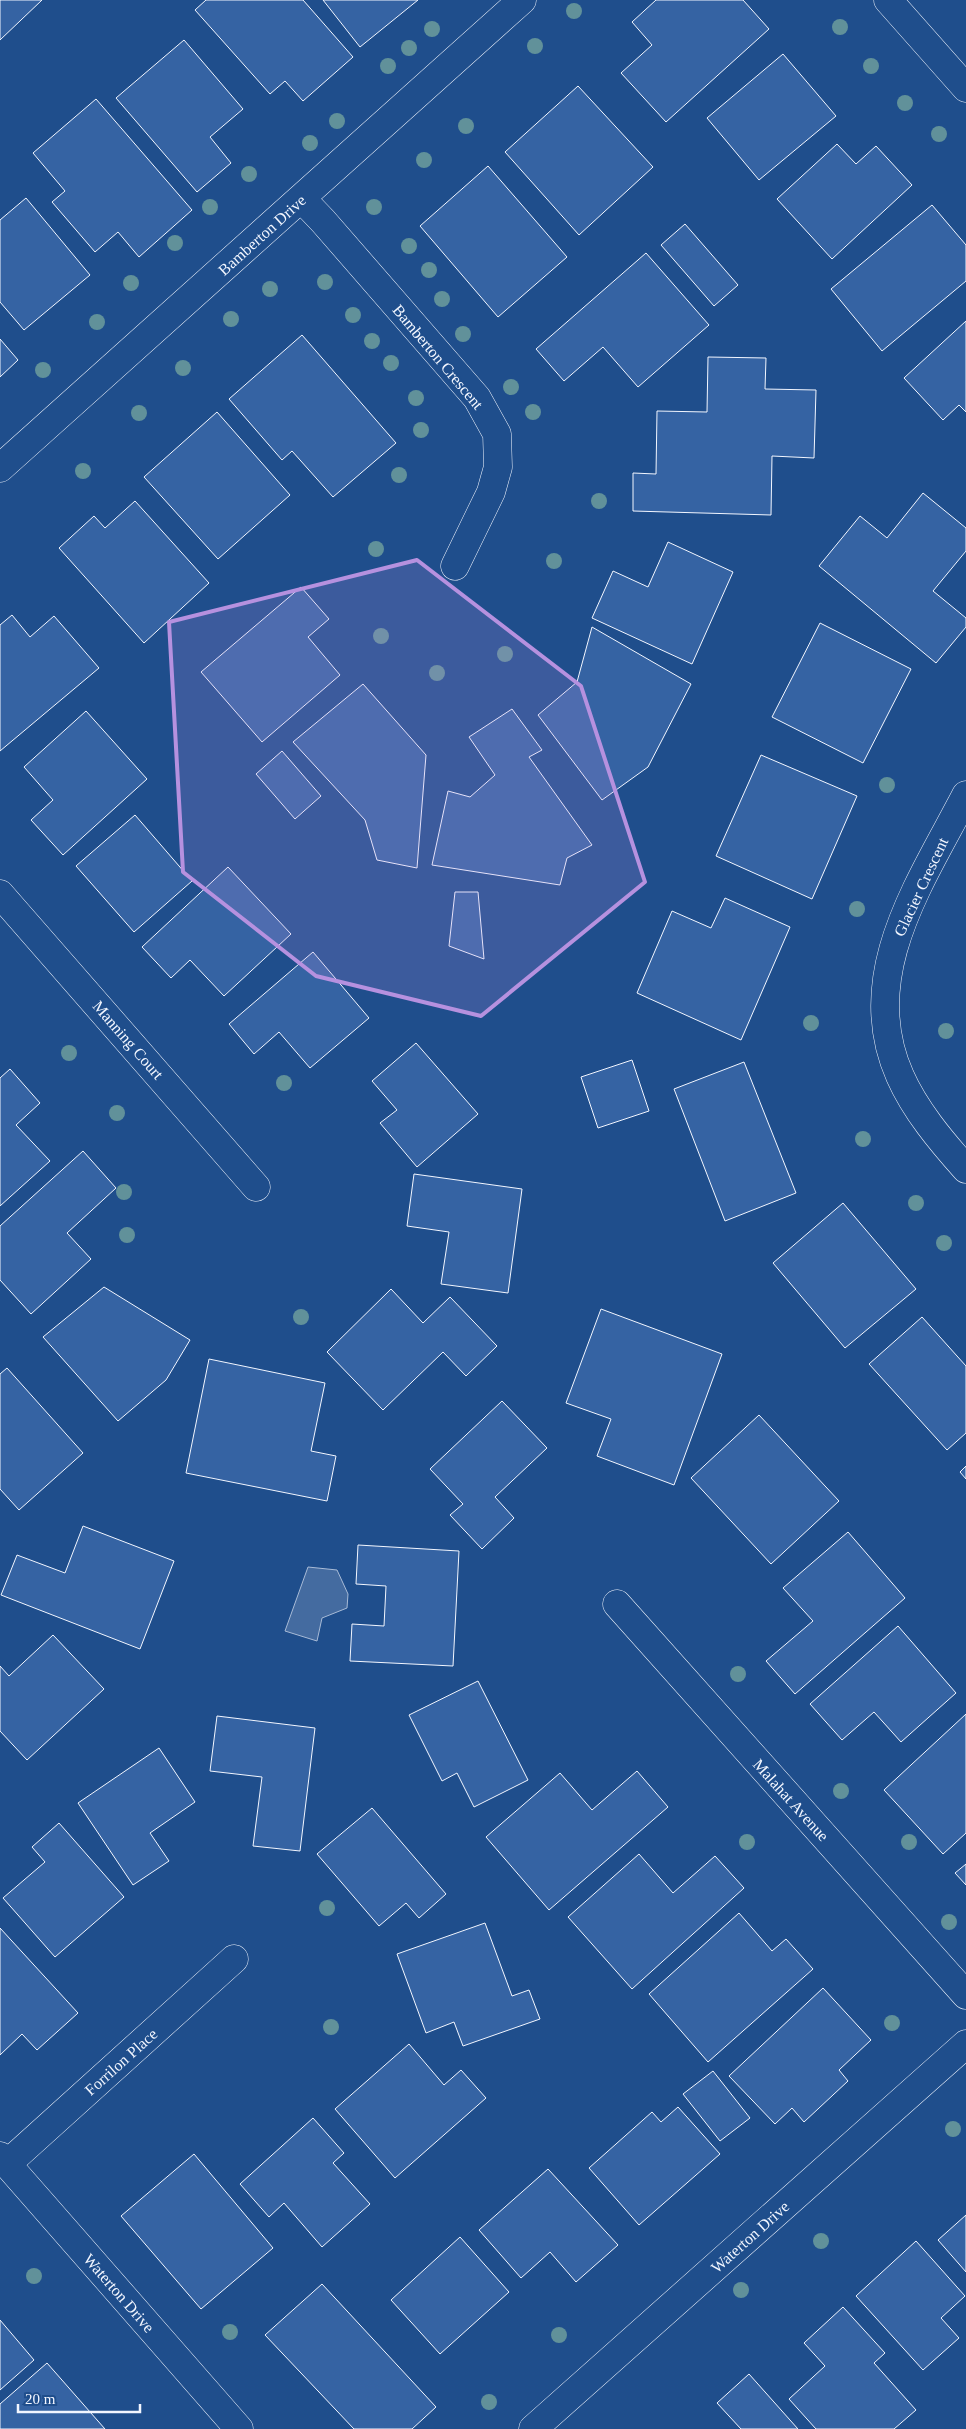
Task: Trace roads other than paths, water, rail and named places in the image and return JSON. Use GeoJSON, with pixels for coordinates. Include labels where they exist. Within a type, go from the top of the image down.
{"type":"FeatureCollection","features":[{"type":"Feature","properties":{"kind":"street","name":"Bamberton Drive"},"geometry":{"type":"LineString","coordinates":[[0,468],[522,0]]}},
{"type":"Feature","properties":{"kind":"street"},"geometry":{"type":"LineString","coordinates":[[888,0],[966,88]]}},
{"type":"Feature","properties":{"kind":"street","name":"Bamberton Crescent"},"geometry":{"type":"LineString","coordinates":[[302,199],[324,221],[476,398],[497,434],[498,466],[491,492],[455,566]]}},
{"type":"Feature","properties":{"kind":"street","name":"Glacier Crescent"},"geometry":{"type":"LineString","coordinates":[[966,795],[907,907],[892,948],[885,986],[888,1040],[900,1076],[922,1114],[966,1168]]}},
{"type":"Feature","properties":{"kind":"street","name":"Manning Court"},"geometry":{"type":"LineString","coordinates":[[0,894],[256,1187]]}},
{"type":"Feature","properties":{"kind":"street","name":"Malahat Avenue"},"geometry":{"type":"LineString","coordinates":[[617,1604],[966,1996]]}},
{"type":"Feature","properties":{"kind":"street","name":"Forrilon Place"},"geometry":{"type":"LineString","coordinates":[[4,2160],[234,1959]]}},
{"type":"Feature","properties":{"kind":"street","name":"Waterton Drive"},"geometry":{"type":"LineString","coordinates":[[534,2429],[966,2044]]}},
{"type":"Feature","properties":{"kind":"street","name":"Waterton Drive"},"geometry":{"type":"LineString","coordinates":[[4,2160],[239,2429]]}},
{"type":"Feature","properties":{"kind":"water"},"geometry":{"type":"Polygon","coordinates":[[[308,1567],[337,1570],[348,1594],[347,1608],[322,1618],[317,1641],[285,1631],[308,1567]]]}}]}
